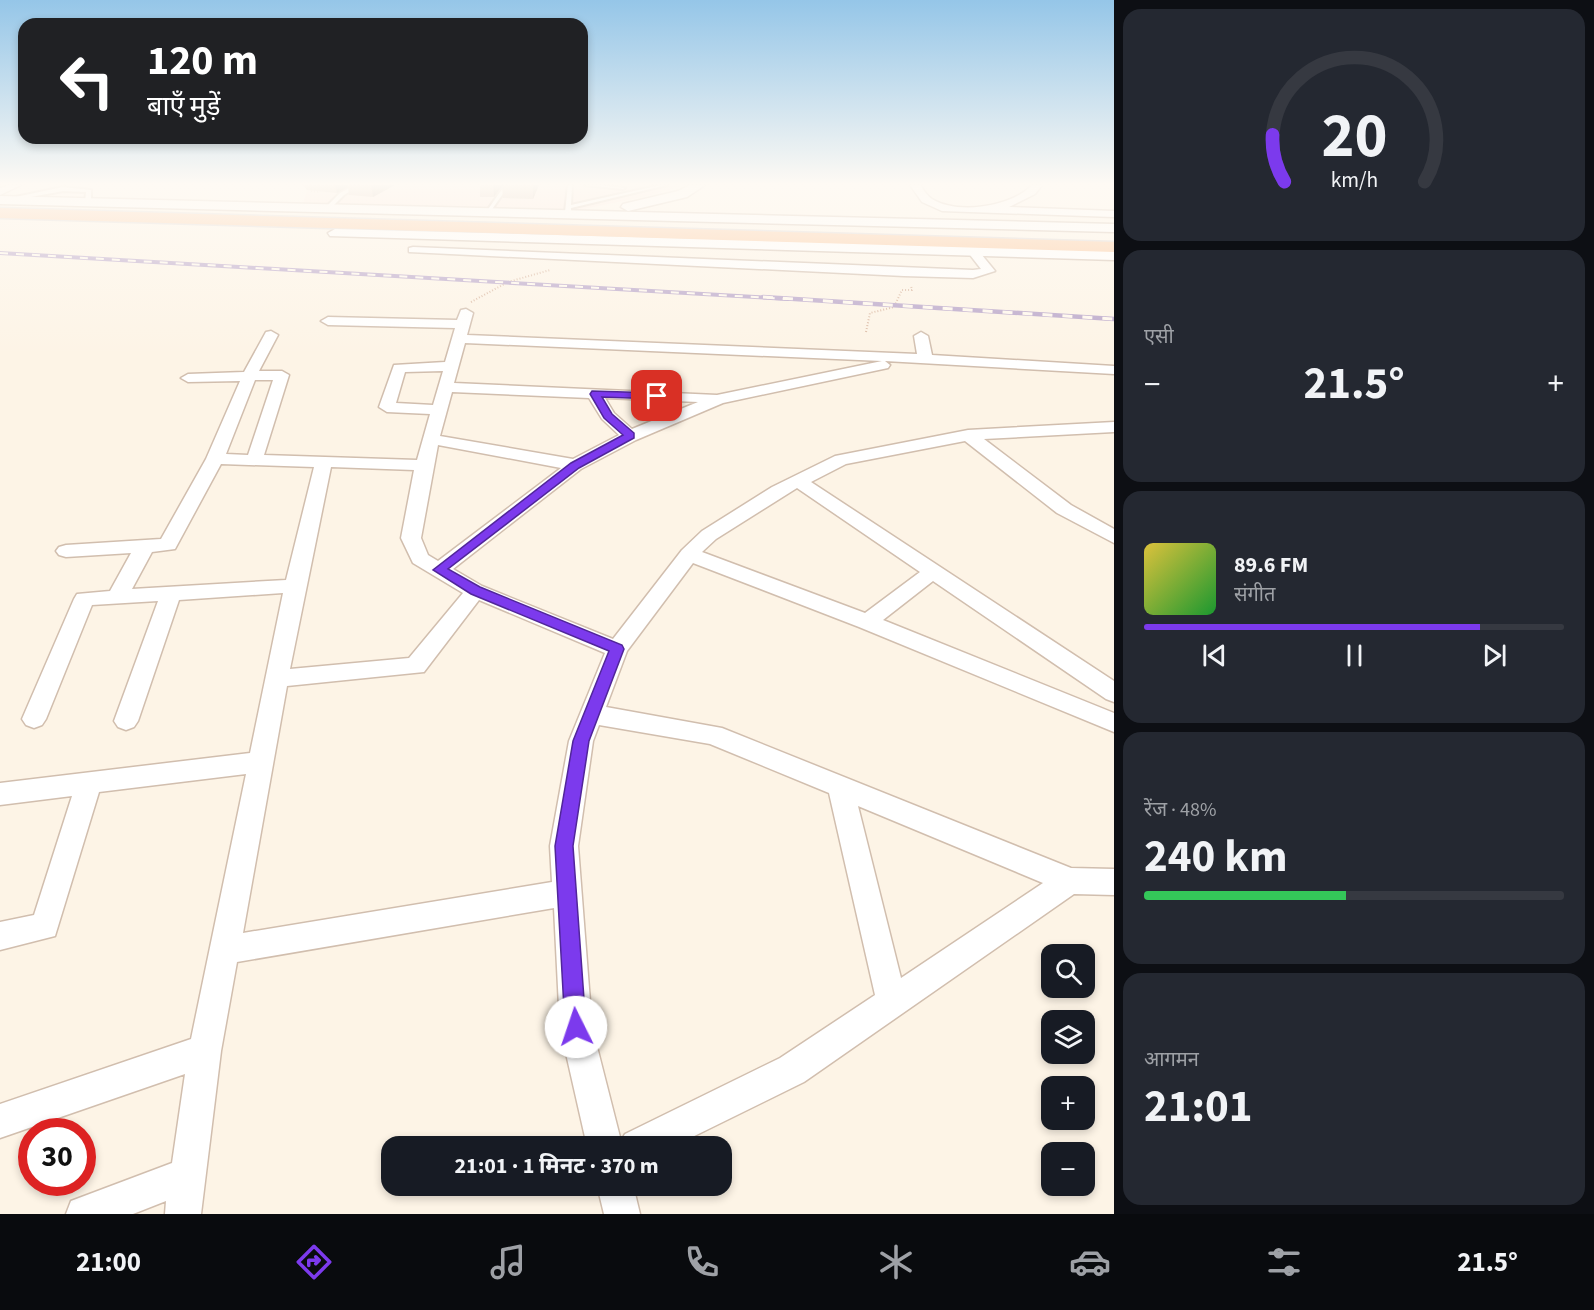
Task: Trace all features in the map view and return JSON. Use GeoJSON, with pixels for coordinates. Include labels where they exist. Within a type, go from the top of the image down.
{"type":"FeatureCollection","features":[{"type":"Feature","properties":{"kind":"highway"},"geometry":{"type":"LineString","coordinates":[[780,242],[1113,251]]}},
{"type":"Feature","properties":{"kind":"highway"},"geometry":{"type":"LineString","coordinates":[[885,242],[1113,251]]}},
{"type":"Feature","properties":{"kind":"street"},"geometry":{"type":"LineString","coordinates":[[730,242],[973,250],[1113,251]]}},
{"type":"Feature","properties":{"kind":"street"},"geometry":{"type":"LineString","coordinates":[[413,250],[904,272],[973,274],[989,272],[973,250]]}},
{"type":"Feature","properties":{"kind":"street"},"geometry":{"type":"LineString","coordinates":[[550,270],[568,268],[569,256]]}},
{"type":"Feature","properties":{"kind":"street"},"geometry":{"type":"LineString","coordinates":[[328,321],[463,325],[1114,370]]}},
{"type":"Feature","properties":{"kind":"street"},"geometry":{"type":"LineString","coordinates":[[463,325],[424,465],[411,538],[420,559],[476,591],[617,649]]}},
{"type":"Feature","properties":{"kind":"street"},"geometry":{"type":"LineString","coordinates":[[66,551],[168,545],[215,459],[250,375],[271,335]]}},
{"type":"Feature","properties":{"kind":"street"},"geometry":{"type":"LineString","coordinates":[[920,358],[921,336]]}},
{"type":"Feature","properties":{"kind":"street"},"geometry":{"type":"LineString","coordinates":[[439,570],[575,465],[630,436],[719,399],[920,358]]}},
{"type":"Feature","properties":{"kind":"street"},"geometry":{"type":"LineString","coordinates":[[440,410],[387,407],[399,368],[450,366]]}},
{"type":"Feature","properties":{"kind":"street"},"geometry":{"type":"LineString","coordinates":[[188,378],[282,375],[254,460]]}},
{"type":"Feature","properties":{"kind":"street"},"geometry":{"type":"LineString","coordinates":[[446,387],[719,399]]}},
{"type":"Feature","properties":{"kind":"street"},"geometry":{"type":"LineString","coordinates":[[595,394],[608,416],[630,436]]}},
{"type":"Feature","properties":{"kind":"street"},"geometry":{"type":"LineString","coordinates":[[603,1136],[576,1027],[564,846],[581,741],[617,649],[689,554],[709,535],[798,481],[841,460],[968,435],[1114,427]]}},
{"type":"Feature","properties":{"kind":"street"},"geometry":{"type":"LineString","coordinates":[[968,435],[1064,509],[1114,537]]}},
{"type":"Feature","properties":{"kind":"street"},"geometry":{"type":"LineString","coordinates":[[432,439],[575,465]]}},
{"type":"Feature","properties":{"kind":"street"},"geometry":{"type":"LineString","coordinates":[[215,459],[323,464],[424,465]]}},
{"type":"Feature","properties":{"kind":"street"},"geometry":{"type":"LineString","coordinates":[[183,1214],[205,1051],[276,679],[323,464]]}},
{"type":"Feature","properties":{"kind":"street"},"geometry":{"type":"LineString","coordinates":[[798,481],[1114,693]]}},
{"type":"Feature","properties":{"kind":"street"},"geometry":{"type":"LineString","coordinates":[[117,597],[145,546]]}},
{"type":"Feature","properties":{"kind":"street"},"geometry":{"type":"LineString","coordinates":[[689,554],[867,622],[1114,723]]}},
{"type":"Feature","properties":{"kind":"street"},"geometry":{"type":"LineString","coordinates":[[867,622],[934,571]]}},
{"type":"Feature","properties":{"kind":"street"},"geometry":{"type":"LineString","coordinates":[[34,719],[84,599],[295,586]]}},
{"type":"Feature","properties":{"kind":"street"},"geometry":{"type":"LineString","coordinates":[[276,679],[416,666],[476,591]]}},
{"type":"Feature","properties":{"kind":"street"},"geometry":{"type":"LineString","coordinates":[[126,722],[171,594]]}},
{"type":"Feature","properties":{"kind":"street"},"geometry":{"type":"LineString","coordinates":[[591,714],[713,735],[1070,881],[1114,882]]}},
{"type":"Feature","properties":{"kind":"street"},"geometry":{"type":"LineString","coordinates":[[0,794],[260,762]]}},
{"type":"Feature","properties":{"kind":"street"},"geometry":{"type":"LineString","coordinates":[[0,936],[45,926],[89,783]]}},
{"type":"Feature","properties":{"kind":"street"},"geometry":{"type":"LineString","coordinates":[[840,787],[892,1002]]}},
{"type":"Feature","properties":{"kind":"street"},"geometry":{"type":"LineString","coordinates":[[657,1136],[792,1070],[1070,881]]}},
{"type":"Feature","properties":{"kind":"street"},"geometry":{"type":"LineString","coordinates":[[224,950],[566,893]]}},
{"type":"Feature","properties":{"kind":"street"},"geometry":{"type":"LineString","coordinates":[[0,1121],[205,1051]]}},
{"type":"Feature","properties":{"kind":"street"},"geometry":{"type":"LineString","coordinates":[[84,1214],[188,1175]]}},
{"type":"Feature","properties":{"kind":"street"},"geometry":{"type":"LineString","coordinates":[[618,1196],[622,1214]]}},
{"type":"Feature","properties":{"kind":"path"},"geometry":{"type":"LineString","coordinates":[[463,325],[467,304],[508,282],[550,270]]}},
{"type":"Feature","properties":{"kind":"path"},"geometry":{"type":"LineString","coordinates":[[866,332],[870,314],[894,307],[902,290],[912,290],[904,272]]}},
{"type":"Feature","properties":{"kind":"railway"},"geometry":{"type":"LineString","coordinates":[[0,253],[788,299]]}},
{"type":"Feature","properties":{"kind":"railway"},"geometry":{"type":"LineString","coordinates":[[763,297],[1114,319]]}},
{"type":"Feature","properties":{"kind":"route"},"geometry":{"type":"LineString","coordinates":[[576,1027],[564,846],[581,741],[617,649],[476,591],[439,570],[575,465],[630,436],[608,416],[595,394],[657,396]]}}]}
